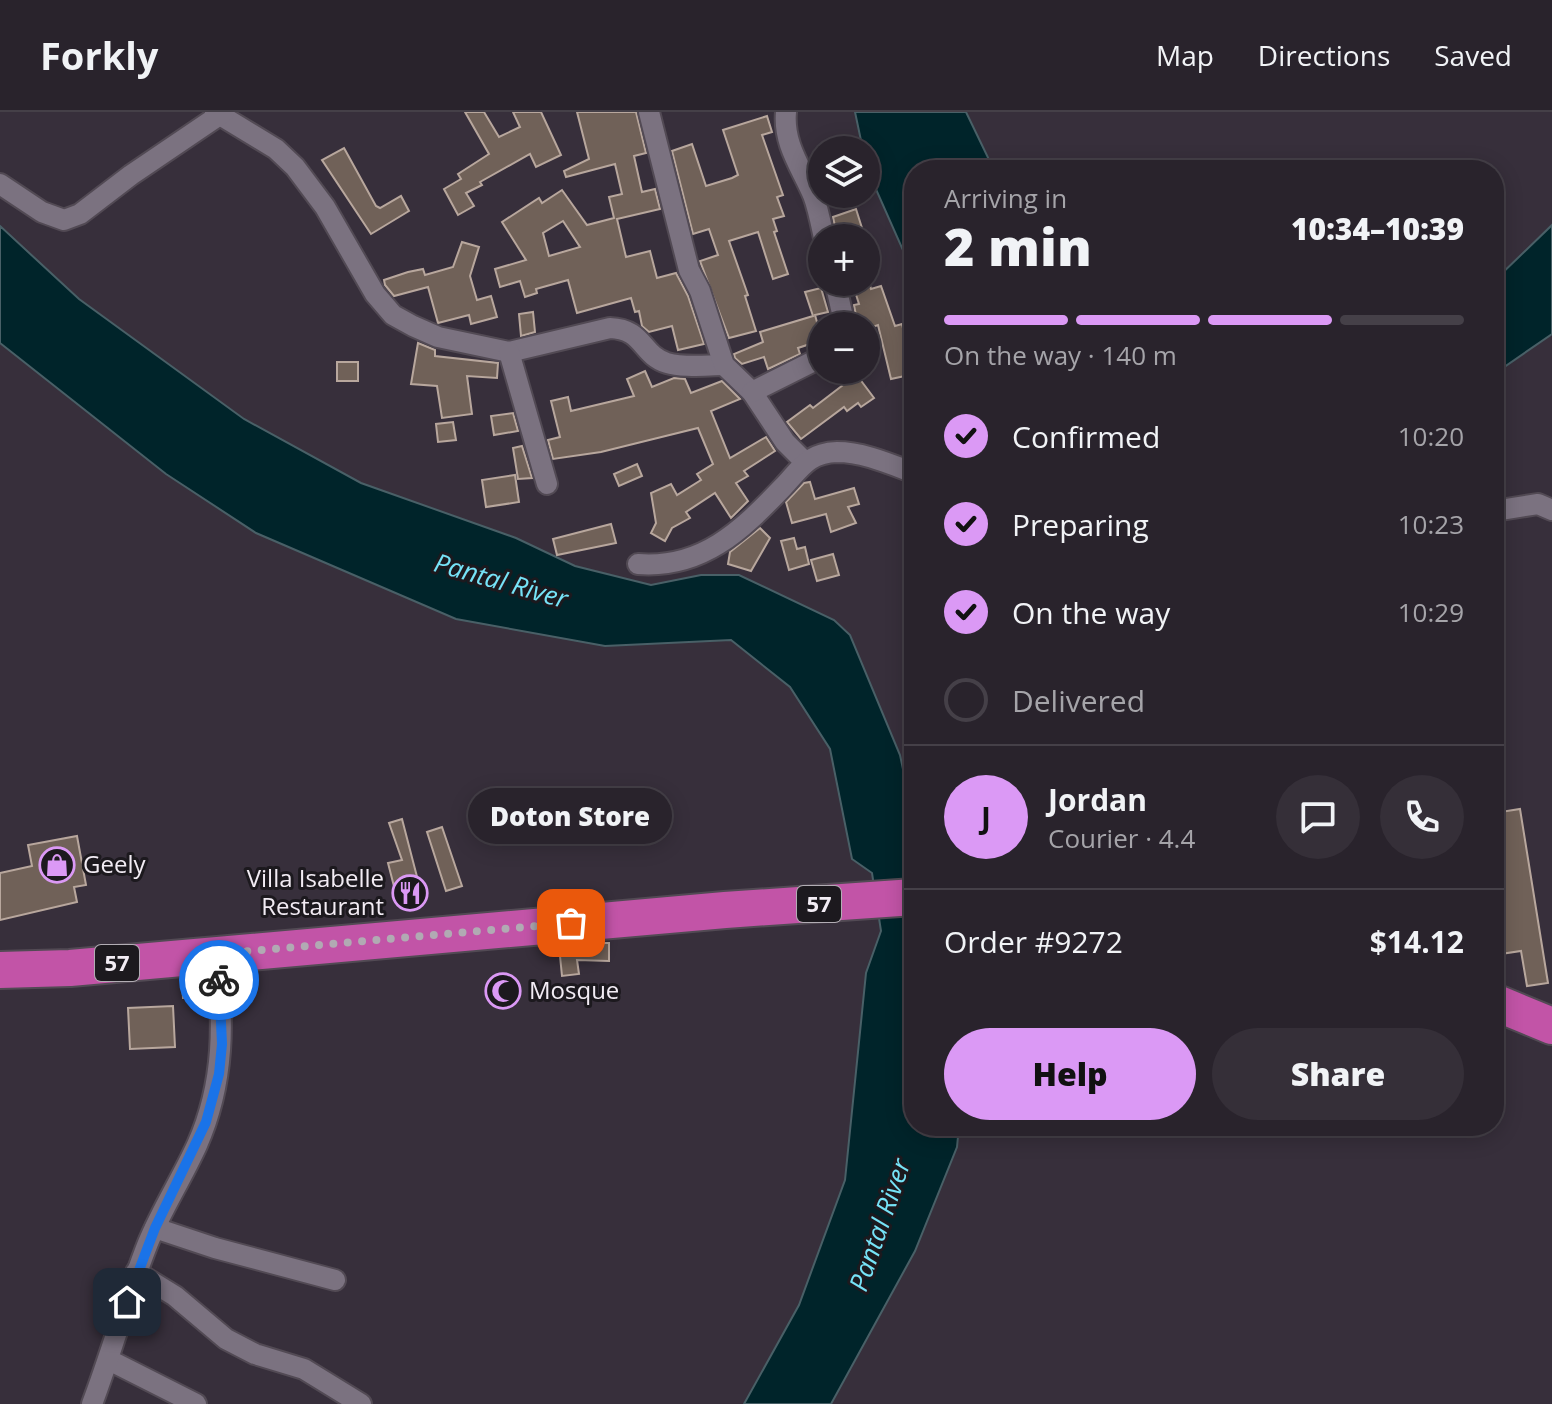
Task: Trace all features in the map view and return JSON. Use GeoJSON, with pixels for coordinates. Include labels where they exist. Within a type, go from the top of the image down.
{"type":"FeatureCollection","features":[{"type":"Feature","properties":{"kind":"highway","name":"57"},"geometry":{"type":"LineString","coordinates":[[0,970],[70,968],[725,910],[904,898]]}},
{"type":"Feature","properties":{"kind":"highway"},"geometry":{"type":"LineString","coordinates":[[1504,1006],[1552,1026]]}},
{"type":"Feature","properties":{"kind":"street"},"geometry":{"type":"LineString","coordinates":[[649,112],[689,270],[700,291],[724,365],[752,392],[785,442],[804,461]]}},
{"type":"Feature","properties":{"kind":"street"},"geometry":{"type":"LineString","coordinates":[[786,112],[785,125],[790,147],[813,197],[820,224]]}},
{"type":"Feature","properties":{"kind":"street"},"geometry":{"type":"LineString","coordinates":[[0,184],[42,212],[64,220],[80,214],[219,113],[276,149],[295,167],[325,207],[375,294],[393,315],[438,337],[509,352],[610,328],[623,328],[633,332],[658,359],[670,364],[724,365]]}},
{"type":"Feature","properties":{"kind":"street"},"geometry":{"type":"LineString","coordinates":[[509,352],[547,484]]}},
{"type":"Feature","properties":{"kind":"street"},"geometry":{"type":"LineString","coordinates":[[752,392],[808,364]]}},
{"type":"Feature","properties":{"kind":"street"},"geometry":{"type":"LineString","coordinates":[[638,564],[661,566],[710,551],[784,486],[804,461],[835,452],[873,459],[904,470]]}},
{"type":"Feature","properties":{"kind":"street"},"geometry":{"type":"LineString","coordinates":[[1504,509],[1538,504],[1552,510]]}},
{"type":"Feature","properties":{"kind":"street"},"geometry":{"type":"LineString","coordinates":[[92,1404],[136,1272],[196,1147],[219,1074],[222,1009],[216,954]]}},
{"type":"Feature","properties":{"kind":"street"},"geometry":{"type":"LineString","coordinates":[[155,1228],[215,1248],[335,1280]]}},
{"type":"Feature","properties":{"kind":"street"},"geometry":{"type":"LineString","coordinates":[[136,1272],[175,1296],[226,1339],[255,1354],[304,1369],[361,1404]]}},
{"type":"Feature","properties":{"kind":"street"},"geometry":{"type":"LineString","coordinates":[[109,1360],[196,1404]]}},
{"type":"Feature","properties":{"kind":"water"},"geometry":{"type":"Polygon","coordinates":[[[855,112],[966,112],[989,160],[904,160],[904,252],[880,198],[880,136],[860,136],[855,112]]]}},
{"type":"Feature","properties":{"kind":"water"},"geometry":{"type":"Polygon","coordinates":[[[1552,225],[1552,334],[1504,367],[1504,271],[1552,225]]]}},
{"type":"Feature","properties":{"kind":"water","name":"Pantal River"},"geometry":{"type":"Polygon","coordinates":[[[0,226],[79,299],[244,419],[361,483],[516,538],[575,566],[651,585],[701,575],[739,575],[834,620],[850,635],[900,755],[904,774],[904,1136],[958,1136],[957,1147],[915,1251],[831,1404],[744,1404],[799,1305],[845,1180],[866,973],[881,931],[872,873],[852,859],[830,749],[790,687],[731,640],[605,646],[456,619],[256,533],[166,474],[0,343],[0,226]]]}},
{"type":"Feature","properties":{"kind":"building"},"geometry":{"type":"Polygon","coordinates":[[[465,112],[484,112],[499,137],[520,127],[513,112],[541,112],[561,155],[536,167],[530,154],[480,182],[482,185],[466,193],[474,206],[458,215],[444,189],[461,179],[458,174],[489,154],[465,112]]]}},
{"type":"Feature","properties":{"kind":"building"},"geometry":{"type":"Polygon","coordinates":[[[577,112],[636,112],[646,153],[634,156],[642,192],[655,189],[660,209],[617,219],[626,257],[650,251],[657,278],[676,273],[688,296],[704,344],[678,350],[672,326],[649,332],[642,326],[639,311],[635,312],[631,298],[577,313],[568,280],[536,289],[537,293],[525,297],[520,281],[500,287],[495,269],[526,260],[502,222],[539,198],[542,203],[562,190],[587,225],[614,218],[609,197],[622,194],[615,164],[566,177],[564,171],[589,159],[577,112]],[[563,221],[543,233],[549,256],[580,247],[563,221]]]}},
{"type":"Feature","properties":{"kind":"building"},"geometry":{"type":"Polygon","coordinates":[[[767,116],[772,132],[762,135],[783,195],[777,197],[784,216],[773,219],[777,231],[774,232],[788,274],[773,279],[758,232],[729,241],[748,295],[745,296],[756,331],[729,338],[700,261],[718,255],[709,229],[693,234],[672,151],[692,144],[706,186],[732,178],[738,175],[723,130],[767,116]]]}},
{"type":"Feature","properties":{"kind":"building"},"geometry":{"type":"Polygon","coordinates":[[[344,148],[376,206],[380,208],[401,196],[409,211],[371,234],[322,160],[344,148]]]}},
{"type":"Feature","properties":{"kind":"building"},"geometry":{"type":"Polygon","coordinates":[[[856,209],[861,224],[834,224],[833,217],[856,209]]]}},
{"type":"Feature","properties":{"kind":"building"},"geometry":{"type":"Polygon","coordinates":[[[462,242],[479,247],[470,276],[477,300],[491,296],[497,317],[471,324],[469,315],[438,323],[428,287],[394,296],[385,285],[384,280],[408,272],[423,269],[425,275],[453,267],[462,242]]]}},
{"type":"Feature","properties":{"kind":"building"},"geometry":{"type":"Polygon","coordinates":[[[881,286],[895,326],[902,324],[904,376],[891,379],[880,333],[880,312],[855,312],[854,305],[859,304],[856,296],[880,296],[881,286]]]}},
{"type":"Feature","properties":{"kind":"building"},"geometry":{"type":"Polygon","coordinates":[[[808,291],[808,296],[823,296],[828,312],[812,312],[805,292],[808,291]]]}},
{"type":"Feature","properties":{"kind":"building"},"geometry":{"type":"Polygon","coordinates":[[[533,312],[535,332],[521,336],[519,314],[533,312]]]}},
{"type":"Feature","properties":{"kind":"building"},"geometry":{"type":"Polygon","coordinates":[[[808,318],[808,345],[798,348],[800,354],[768,369],[764,357],[742,364],[734,354],[763,342],[760,332],[808,318]]]}},
{"type":"Feature","properties":{"kind":"building"},"geometry":{"type":"Polygon","coordinates":[[[418,343],[435,350],[435,356],[498,363],[497,378],[467,376],[472,414],[442,418],[437,386],[411,384],[418,343]]]}},
{"type":"Feature","properties":{"kind":"building"},"geometry":{"type":"Polygon","coordinates":[[[337,362],[358,362],[358,381],[337,381],[337,362]]]}},
{"type":"Feature","properties":{"kind":"building"},"geometry":{"type":"Polygon","coordinates":[[[645,371],[652,387],[674,378],[685,379],[691,393],[722,381],[740,399],[711,411],[730,458],[766,437],[775,451],[744,471],[748,476],[736,483],[748,501],[731,518],[715,493],[686,512],[690,518],[672,528],[665,541],[651,533],[656,523],[651,493],[671,484],[677,495],[701,480],[697,474],[713,464],[698,428],[601,452],[553,459],[548,440],[560,437],[551,401],[568,397],[571,411],[634,396],[627,379],[645,371]]]}},
{"type":"Feature","properties":{"kind":"building"},"geometry":{"type":"Polygon","coordinates":[[[864,384],[874,398],[861,407],[858,403],[847,411],[844,407],[801,439],[787,422],[810,405],[813,408],[843,385],[864,384]]]}},
{"type":"Feature","properties":{"kind":"building"},"geometry":{"type":"Polygon","coordinates":[[[513,413],[518,431],[494,435],[491,416],[513,413]]]}},
{"type":"Feature","properties":{"kind":"building"},"geometry":{"type":"Polygon","coordinates":[[[453,422],[456,440],[438,442],[436,424],[453,422]]]}},
{"type":"Feature","properties":{"kind":"building"},"geometry":{"type":"Polygon","coordinates":[[[522,446],[532,478],[518,479],[513,448],[522,446]]]}},
{"type":"Feature","properties":{"kind":"building"},"geometry":{"type":"Polygon","coordinates":[[[637,464],[642,476],[619,486],[614,474],[637,464]]]}},
{"type":"Feature","properties":{"kind":"building"},"geometry":{"type":"Polygon","coordinates":[[[515,475],[519,502],[486,507],[482,480],[515,475]]]}},
{"type":"Feature","properties":{"kind":"building"},"geometry":{"type":"Polygon","coordinates":[[[810,482],[815,499],[854,488],[859,504],[848,507],[856,523],[831,532],[826,514],[792,523],[786,502],[804,483],[810,482]]]}},
{"type":"Feature","properties":{"kind":"building"},"geometry":{"type":"Polygon","coordinates":[[[611,524],[616,543],[557,555],[553,539],[611,524]]]}},
{"type":"Feature","properties":{"kind":"building"},"geometry":{"type":"Polygon","coordinates":[[[760,528],[770,538],[751,571],[728,564],[730,552],[760,528]]]}},
{"type":"Feature","properties":{"kind":"building"},"geometry":{"type":"Polygon","coordinates":[[[794,538],[797,549],[805,547],[809,564],[789,570],[781,541],[794,538]]]}},
{"type":"Feature","properties":{"kind":"building"},"geometry":{"type":"Polygon","coordinates":[[[833,554],[839,575],[817,581],[811,560],[833,554]]]}},
{"type":"Feature","properties":{"kind":"building"},"geometry":{"type":"Polygon","coordinates":[[[1520,809],[1548,983],[1527,986],[1521,951],[1504,954],[1504,811],[1520,809]]]}},
{"type":"Feature","properties":{"kind":"building"},"geometry":{"type":"Polygon","coordinates":[[[402,819],[422,896],[398,902],[388,863],[402,860],[389,823],[402,819]]]}},
{"type":"Feature","properties":{"kind":"building"},"geometry":{"type":"Polygon","coordinates":[[[442,827],[462,886],[446,891],[427,832],[442,827]]]}},
{"type":"Feature","properties":{"kind":"building","name":"Geely"},"geometry":{"type":"Polygon","coordinates":[[[77,836],[86,885],[74,887],[77,902],[0,920],[0,873],[32,866],[28,845],[77,836]]]}},
{"type":"Feature","properties":{"kind":"building"},"geometry":{"type":"Polygon","coordinates":[[[609,943],[609,961],[577,960],[579,974],[562,976],[559,946],[609,943]]]}},
{"type":"Feature","properties":{"kind":"building"},"geometry":{"type":"Polygon","coordinates":[[[205,978],[207,996],[183,998],[182,980],[205,978]]]}},
{"type":"Feature","properties":{"kind":"building","name":"Mosque"},"geometry":{"type":"Polygon","coordinates":[[[515,981],[516,1001],[491,1002],[490,982],[515,981]]]}},
{"type":"Feature","properties":{"kind":"building"},"geometry":{"type":"Polygon","coordinates":[[[173,1006],[175,1047],[130,1049],[128,1008],[173,1006]]]}},
{"type":"Feature","properties":{"kind":"way so far"},"geometry":{"type":"LineString","coordinates":[[219,980],[216,954],[571,923]]}},
{"type":"Feature","properties":{"kind":"place","name":"Geely"},"geometry":{"type":"Point","coordinates":[57,865]}},
{"type":"Feature","properties":{"kind":"place","name":"Villa Isabelle Restaurant"},"geometry":{"type":"Point","coordinates":[410,893]}},
{"type":"Feature","properties":{"kind":"place","name":"Doton Store"},"geometry":{"type":"Point","coordinates":[571,923]}},
{"type":"Feature","properties":{"kind":"place","name":"Mosque"},"geometry":{"type":"Point","coordinates":[503,991]}},
{"type":"Feature","properties":{"kind":"route"},"geometry":{"type":"LineString","coordinates":[[127,1302],[155,1228],[206,1122],[219,1074],[222,1044],[219,980]]}}]}
